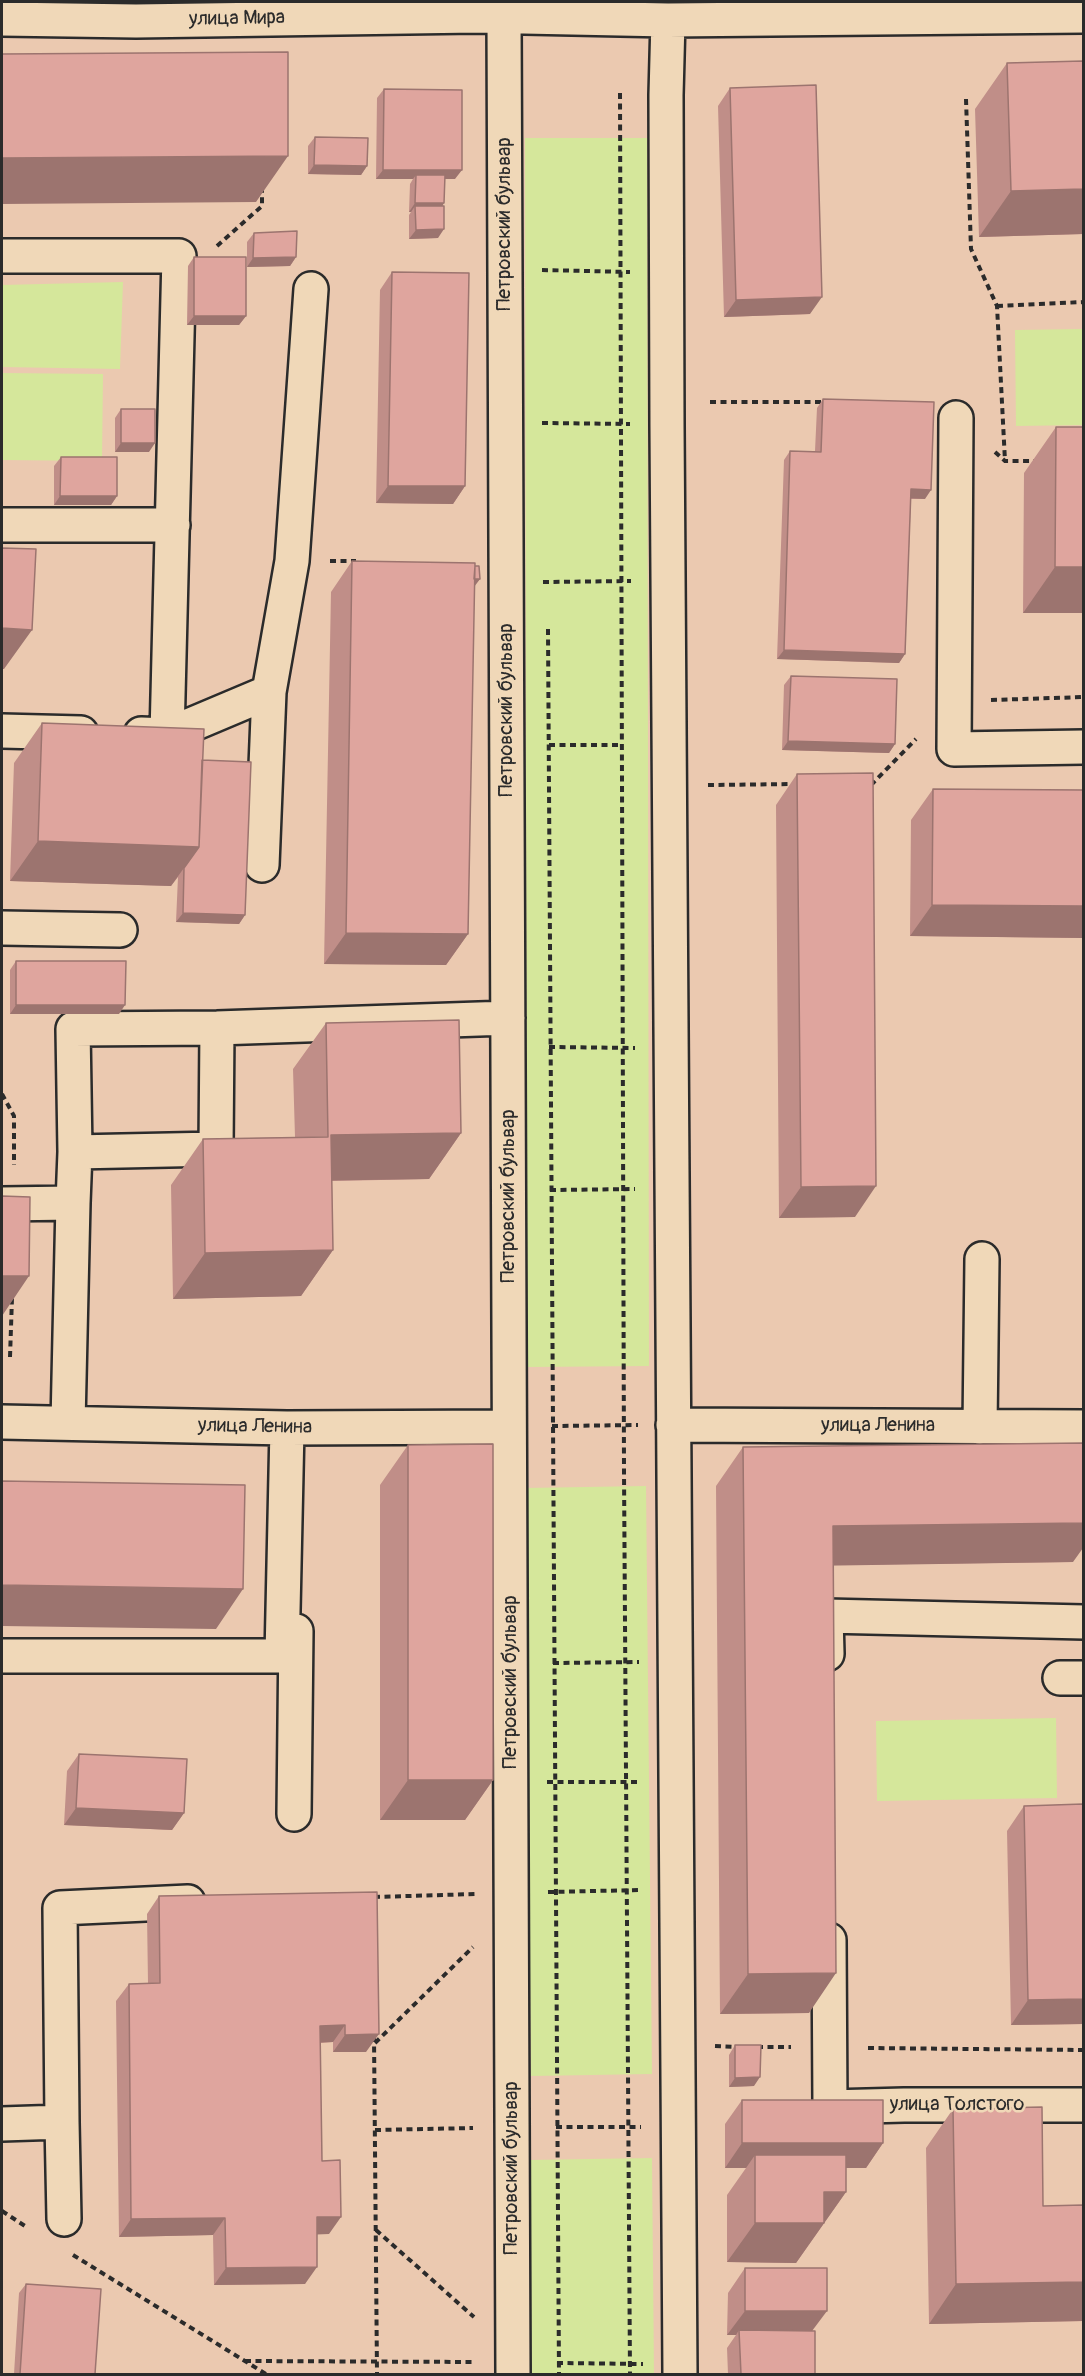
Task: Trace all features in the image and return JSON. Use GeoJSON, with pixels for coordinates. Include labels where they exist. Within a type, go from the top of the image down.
{"type":"FeatureCollection","features":[{"type":"Feature","properties":{"kind":"street","name":"улица Мира"},"geometry":{"type":"LineString","coordinates":[[2,19],[136,21],[348,10],[504,17],[668,20],[1083,16]]}},
{"type":"Feature","properties":{"kind":"street","name":"Петровский бульвар"},"geometry":{"type":"LineString","coordinates":[[504,17],[513,2369]]}},
{"type":"Feature","properties":{"kind":"street"},"geometry":{"type":"LineString","coordinates":[[668,20],[667,425],[680,2369]]}},
{"type":"Feature","properties":{"kind":"street"},"geometry":{"type":"LineString","coordinates":[[2,256],[179,256],[167,735]]}},
{"type":"Feature","properties":{"kind":"street"},"geometry":{"type":"LineString","coordinates":[[262,866],[269,692],[292,561],[310,289]]}},
{"type":"Feature","properties":{"kind":"street"},"geometry":{"type":"LineString","coordinates":[[956,418],[954,749],[1083,747]]}},
{"type":"Feature","properties":{"kind":"street"},"geometry":{"type":"LineString","coordinates":[[2,525],[173,525]]}},
{"type":"Feature","properties":{"kind":"street"},"geometry":{"type":"LineString","coordinates":[[2,730],[167,735],[269,692]]}},
{"type":"Feature","properties":{"kind":"street"},"geometry":{"type":"LineString","coordinates":[[2,928],[120,930]]}},
{"type":"Feature","properties":{"kind":"street"},"geometry":{"type":"LineString","coordinates":[[68,1423],[75,1152],[74,1029],[217,1028],[508,1032]]}},
{"type":"Feature","properties":{"kind":"street"},"geometry":{"type":"LineString","coordinates":[[75,1152],[216,1149],[217,1028]]}},
{"type":"Feature","properties":{"kind":"street"},"geometry":{"type":"LineString","coordinates":[[2,1204],[73,1203]]}},
{"type":"Feature","properties":{"kind":"street"},"geometry":{"type":"LineString","coordinates":[[980,1427],[982,1259]]}},
{"type":"Feature","properties":{"kind":"street","name":"улица Ленина"},"geometry":{"type":"LineString","coordinates":[[2,1422],[293,1428],[509,1427]]}},
{"type":"Feature","properties":{"kind":"street","name":"улица Ленина"},"geometry":{"type":"LineString","coordinates":[[673,1425],[1083,1427]]}},
{"type":"Feature","properties":{"kind":"street"},"geometry":{"type":"LineString","coordinates":[[2,1656],[282,1656],[293,1428]]}},
{"type":"Feature","properties":{"kind":"street"},"geometry":{"type":"LineString","coordinates":[[293,1428],[294,1814]]}},
{"type":"Feature","properties":{"kind":"street"},"geometry":{"type":"LineString","coordinates":[[827,1688],[826,1616],[1083,1622]]}},
{"type":"Feature","properties":{"kind":"street"},"geometry":{"type":"LineString","coordinates":[[64,2219],[60,1908],[188,1902]]}},
{"type":"Feature","properties":{"kind":"street"},"geometry":{"type":"LineString","coordinates":[[828,1916],[829,2048]]}},
{"type":"Feature","properties":{"kind":"street","name":"улица Толстого"},"geometry":{"type":"LineString","coordinates":[[829,2048],[830,2107],[1083,2106]]}},
{"type":"Feature","properties":{"kind":"street"},"geometry":{"type":"LineString","coordinates":[[2,2124],[62,2122]]}},
{"type":"Feature","properties":{"kind":"path"},"geometry":{"type":"LineString","coordinates":[[620,93],[625,1662],[630,2374]]}},
{"type":"Feature","properties":{"kind":"path"},"geometry":{"type":"LineString","coordinates":[[966,99],[971,249],[998,306],[1005,461]]}},
{"type":"Feature","properties":{"kind":"path"},"geometry":{"type":"LineString","coordinates":[[179,256],[206,256],[262,206],[262,183]]}},
{"type":"Feature","properties":{"kind":"path"},"geometry":{"type":"LineString","coordinates":[[545,258],[545,282]]}},
{"type":"Feature","properties":{"kind":"path"},"geometry":{"type":"LineString","coordinates":[[505,270],[667,273]]}},
{"type":"Feature","properties":{"kind":"path"},"geometry":{"type":"LineString","coordinates":[[998,306],[1083,302]]}},
{"type":"Feature","properties":{"kind":"path"},"geometry":{"type":"LineString","coordinates":[[710,402],[830,402]]}},
{"type":"Feature","properties":{"kind":"path"},"geometry":{"type":"LineString","coordinates":[[956,418],[1005,461],[1038,460]]}},
{"type":"Feature","properties":{"kind":"path"},"geometry":{"type":"LineString","coordinates":[[506,422],[667,425]]}},
{"type":"Feature","properties":{"kind":"path"},"geometry":{"type":"LineString","coordinates":[[546,423],[546,434]]}},
{"type":"Feature","properties":{"kind":"path"},"geometry":{"type":"LineString","coordinates":[[292,561],[358,561]]}},
{"type":"Feature","properties":{"kind":"path"},"geometry":{"type":"LineString","coordinates":[[547,570],[548,594]]}},
{"type":"Feature","properties":{"kind":"path"},"geometry":{"type":"LineString","coordinates":[[506,583],[669,580]]}},
{"type":"Feature","properties":{"kind":"path"},"geometry":{"type":"LineString","coordinates":[[548,628],[559,2374]]}},
{"type":"Feature","properties":{"kind":"path"},"geometry":{"type":"LineString","coordinates":[[861,783],[873,783],[954,700],[1083,697]]}},
{"type":"Feature","properties":{"kind":"path"},"geometry":{"type":"LineString","coordinates":[[549,745],[622,745]]}},
{"type":"Feature","properties":{"kind":"path"},"geometry":{"type":"LineString","coordinates":[[708,785],[803,784]]}},
{"type":"Feature","properties":{"kind":"path"},"geometry":{"type":"LineString","coordinates":[[508,1032],[551,1047],[671,1048]]}},
{"type":"Feature","properties":{"kind":"path"},"geometry":{"type":"LineString","coordinates":[[509,1191],[672,1188]]}},
{"type":"Feature","properties":{"kind":"path"},"geometry":{"type":"LineString","coordinates":[[509,1427],[673,1425]]}},
{"type":"Feature","properties":{"kind":"path"},"geometry":{"type":"LineString","coordinates":[[510,1663],[675,1661]]}},
{"type":"Feature","properties":{"kind":"path"},"geometry":{"type":"LineString","coordinates":[[511,1783],[676,1781]]}},
{"type":"Feature","properties":{"kind":"path"},"geometry":{"type":"LineString","coordinates":[[373,1908],[373,1897],[676,1888]]}},
{"type":"Feature","properties":{"kind":"path"},"geometry":{"type":"LineString","coordinates":[[375,2043],[481,1939]]}},
{"type":"Feature","properties":{"kind":"path"},"geometry":{"type":"LineString","coordinates":[[374,2032],[377,2374]]}},
{"type":"Feature","properties":{"kind":"path"},"geometry":{"type":"LineString","coordinates":[[711,2046],[1083,2050]]}},
{"type":"Feature","properties":{"kind":"path"},"geometry":{"type":"LineString","coordinates":[[2,2211],[32,2230]]}},
{"type":"Feature","properties":{"kind":"path"},"geometry":{"type":"LineString","coordinates":[[376,2229],[477,2320]]}},
{"type":"Feature","properties":{"kind":"path"},"geometry":{"type":"LineString","coordinates":[[72,2255],[266,2374]]}},
{"type":"Feature","properties":{"kind":"path"},"geometry":{"type":"LineString","coordinates":[[245,2361],[377,2362],[513,2369],[559,2363],[630,2364],[680,2369]]}},
{"type":"Feature","properties":{"kind":"green space"},"geometry":{"type":"Polygon","coordinates":[[[525,138],[647,138],[649,1366],[527,1367],[525,138]]]}},
{"type":"Feature","properties":{"kind":"green space"},"geometry":{"type":"Polygon","coordinates":[[[123,282],[120,369],[2,367],[2,285],[123,282]]]}},
{"type":"Feature","properties":{"kind":"green space"},"geometry":{"type":"Polygon","coordinates":[[[1083,329],[1083,425],[1016,426],[1015,330],[1083,329]]]}},
{"type":"Feature","properties":{"kind":"green space"},"geometry":{"type":"Polygon","coordinates":[[[2,373],[103,374],[102,461],[2,460],[2,373]]]}},
{"type":"Feature","properties":{"kind":"green space"},"geometry":{"type":"Polygon","coordinates":[[[646,1486],[652,2074],[531,2076],[525,1488],[646,1486]]]}},
{"type":"Feature","properties":{"kind":"green space"},"geometry":{"type":"Polygon","coordinates":[[[1056,1718],[1057,1798],[877,1801],[876,1721],[1056,1718]]]}},
{"type":"Feature","properties":{"kind":"green space"},"geometry":{"type":"Polygon","coordinates":[[[652,2158],[654,2374],[531,2374],[529,2160],[652,2158]]]}},
{"type":"Feature","properties":{"kind":"building"},"geometry":{"type":"Polygon","coordinates":[[[288,52],[288,156],[2,158],[2,54],[288,52]]]}},
{"type":"Feature","properties":{"kind":"building"},"geometry":{"type":"Polygon","coordinates":[[[1083,61],[1083,189],[1011,191],[1007,63],[1083,61]]]}},
{"type":"Feature","properties":{"kind":"building"},"geometry":{"type":"Polygon","coordinates":[[[816,85],[822,297],[736,300],[730,88],[816,85]]]}},
{"type":"Feature","properties":{"kind":"building"},"geometry":{"type":"Polygon","coordinates":[[[384,89],[462,90],[462,170],[383,170],[384,89]]]}},
{"type":"Feature","properties":{"kind":"building"},"geometry":{"type":"Polygon","coordinates":[[[315,137],[368,138],[367,166],[314,165],[315,137]]]}},
{"type":"Feature","properties":{"kind":"building"},"geometry":{"type":"Polygon","coordinates":[[[416,175],[445,175],[444,203],[415,203],[416,175]]]}},
{"type":"Feature","properties":{"kind":"building"},"geometry":{"type":"Polygon","coordinates":[[[415,206],[444,206],[444,229],[416,230],[415,206]]]}},
{"type":"Feature","properties":{"kind":"building"},"geometry":{"type":"Polygon","coordinates":[[[297,231],[296,257],[253,258],[254,233],[297,231]]]}},
{"type":"Feature","properties":{"kind":"building"},"geometry":{"type":"Polygon","coordinates":[[[194,257],[246,257],[246,316],[194,316],[194,257]]]}},
{"type":"Feature","properties":{"kind":"building"},"geometry":{"type":"Polygon","coordinates":[[[392,272],[469,273],[465,486],[388,486],[392,272]]]}},
{"type":"Feature","properties":{"kind":"building"},"geometry":{"type":"Polygon","coordinates":[[[823,399],[934,402],[931,490],[911,489],[905,654],[784,650],[790,451],[821,452],[823,399]]]}},
{"type":"Feature","properties":{"kind":"building"},"geometry":{"type":"Polygon","coordinates":[[[121,409],[155,409],[155,443],[121,443],[121,409]]]}},
{"type":"Feature","properties":{"kind":"building"},"geometry":{"type":"Polygon","coordinates":[[[1056,427],[1083,427],[1083,567],[1055,567],[1056,427]]]}},
{"type":"Feature","properties":{"kind":"building"},"geometry":{"type":"Polygon","coordinates":[[[61,457],[117,457],[117,496],[60,496],[61,457]]]}},
{"type":"Feature","properties":{"kind":"building"},"geometry":{"type":"Polygon","coordinates":[[[2,548],[36,549],[32,630],[2,628],[2,548]]]}},
{"type":"Feature","properties":{"kind":"building"},"geometry":{"type":"Polygon","coordinates":[[[352,561],[475,563],[468,934],[346,933],[352,561]]]}},
{"type":"Feature","properties":{"kind":"building"},"geometry":{"type":"Polygon","coordinates":[[[475,566],[479,566],[480,579],[474,579],[475,566]]]}},
{"type":"Feature","properties":{"kind":"building"},"geometry":{"type":"Polygon","coordinates":[[[791,676],[897,679],[895,744],[788,741],[791,676]]]}},
{"type":"Feature","properties":{"kind":"building"},"geometry":{"type":"Polygon","coordinates":[[[42,723],[204,729],[199,847],[38,841],[42,723]]]}},
{"type":"Feature","properties":{"kind":"building"},"geometry":{"type":"Polygon","coordinates":[[[202,760],[251,762],[245,915],[183,913],[184,868],[199,847],[202,760]]]}},
{"type":"Feature","properties":{"kind":"building"},"geometry":{"type":"Polygon","coordinates":[[[873,773],[876,1186],[801,1187],[797,774],[873,773]]]}},
{"type":"Feature","properties":{"kind":"building"},"geometry":{"type":"Polygon","coordinates":[[[933,789],[1083,790],[1083,906],[932,905],[933,789]]]}},
{"type":"Feature","properties":{"kind":"building"},"geometry":{"type":"Polygon","coordinates":[[[16,961],[126,961],[125,1005],[16,1005],[16,961]]]}},
{"type":"Feature","properties":{"kind":"building"},"geometry":{"type":"Polygon","coordinates":[[[459,1020],[461,1133],[331,1135],[333,1250],[205,1253],[203,1139],[328,1137],[326,1023],[459,1020]]]}},
{"type":"Feature","properties":{"kind":"building"},"geometry":{"type":"Polygon","coordinates":[[[2,1196],[30,1197],[29,1276],[2,1276],[2,1196]]]}},
{"type":"Feature","properties":{"kind":"building"},"geometry":{"type":"Polygon","coordinates":[[[1083,1443],[1083,1523],[833,1526],[836,1973],[748,1974],[743,1447],[1083,1443]]]}},
{"type":"Feature","properties":{"kind":"building"},"geometry":{"type":"Polygon","coordinates":[[[493,1444],[493,1780],[408,1780],[408,1445],[493,1444]]]}},
{"type":"Feature","properties":{"kind":"building"},"geometry":{"type":"Polygon","coordinates":[[[2,1481],[245,1485],[243,1589],[2,1585],[2,1481]]]}},
{"type":"Feature","properties":{"kind":"building"},"geometry":{"type":"Polygon","coordinates":[[[79,1754],[187,1759],[184,1813],[76,1808],[79,1754]]]}},
{"type":"Feature","properties":{"kind":"building"},"geometry":{"type":"Polygon","coordinates":[[[1083,1804],[1083,1999],[1028,2000],[1024,1806],[1083,1804]]]}},
{"type":"Feature","properties":{"kind":"building"},"geometry":{"type":"Polygon","coordinates":[[[377,1892],[379,2034],[345,2035],[345,2025],[320,2026],[322,2161],[340,2160],[341,2217],[317,2217],[317,2267],[226,2268],[225,2218],[131,2219],[129,1984],[160,1983],[159,1896],[377,1892]]]}},
{"type":"Feature","properties":{"kind":"building"},"geometry":{"type":"Polygon","coordinates":[[[735,2045],[761,2045],[760,2077],[735,2078],[735,2045]]]}},
{"type":"Feature","properties":{"kind":"building"},"geometry":{"type":"Polygon","coordinates":[[[742,2100],[883,2100],[883,2143],[742,2143],[742,2100]]]}},
{"type":"Feature","properties":{"kind":"building"},"geometry":{"type":"Polygon","coordinates":[[[1042,2107],[1043,2206],[1083,2205],[1083,2282],[956,2284],[953,2109],[1042,2107]]]}},
{"type":"Feature","properties":{"kind":"building"},"geometry":{"type":"Polygon","coordinates":[[[755,2155],[846,2155],[846,2192],[824,2192],[824,2223],[755,2223],[755,2155]]]}},
{"type":"Feature","properties":{"kind":"building"},"geometry":{"type":"Polygon","coordinates":[[[745,2268],[827,2268],[827,2311],[745,2311],[745,2268]]]}},
{"type":"Feature","properties":{"kind":"building"},"geometry":{"type":"Polygon","coordinates":[[[26,2284],[101,2289],[95,2374],[20,2374],[26,2284]]]}},
{"type":"Feature","properties":{"kind":"building"},"geometry":{"type":"Polygon","coordinates":[[[739,2330],[815,2331],[815,2374],[741,2374],[739,2330]]]}}]}
